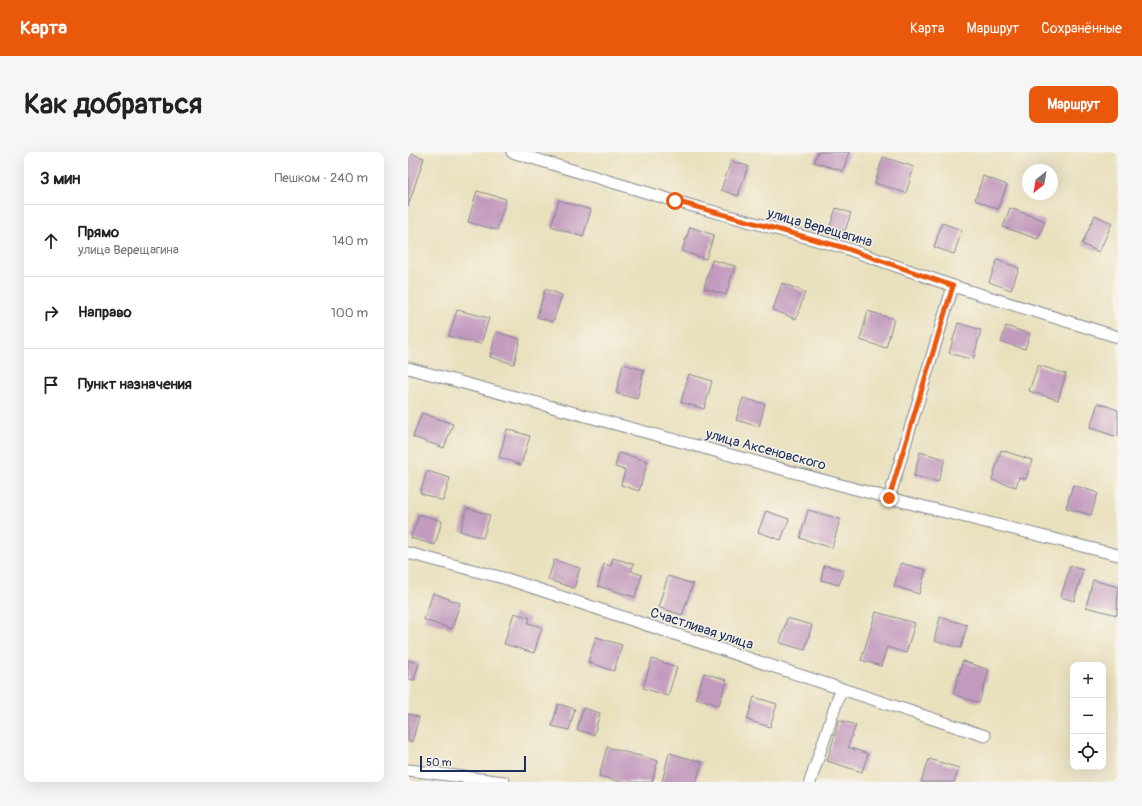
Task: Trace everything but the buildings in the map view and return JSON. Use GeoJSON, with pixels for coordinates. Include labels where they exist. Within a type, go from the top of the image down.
{"type":"FeatureCollection","features":[{"type":"Feature","properties":{"kind":"street","name":"улица Верещагина"},"geometry":{"type":"LineString","coordinates":[[512,152],[675,201],[845,248],[953,286],[1118,337]]}},
{"type":"Feature","properties":{"kind":"street"},"geometry":{"type":"LineString","coordinates":[[889,498],[953,286]]}},
{"type":"Feature","properties":{"kind":"street","name":"улица Аксеновского"},"geometry":{"type":"LineString","coordinates":[[408,368],[889,498],[1118,555]]}},
{"type":"Feature","properties":{"kind":"street","name":"Счастливая улица"},"geometry":{"type":"LineString","coordinates":[[408,553],[506,579],[985,736]]}},
{"type":"Feature","properties":{"kind":"street"},"geometry":{"type":"LineString","coordinates":[[810,782],[841,689]]}},
{"type":"Feature","properties":{"kind":"street"},"geometry":{"type":"LineString","coordinates":[[408,770],[504,782]]}},
{"type":"Feature","properties":{"kind":"route"},"geometry":{"type":"LineString","coordinates":[[675,201],[845,248],[953,286],[889,498]]}}]}
